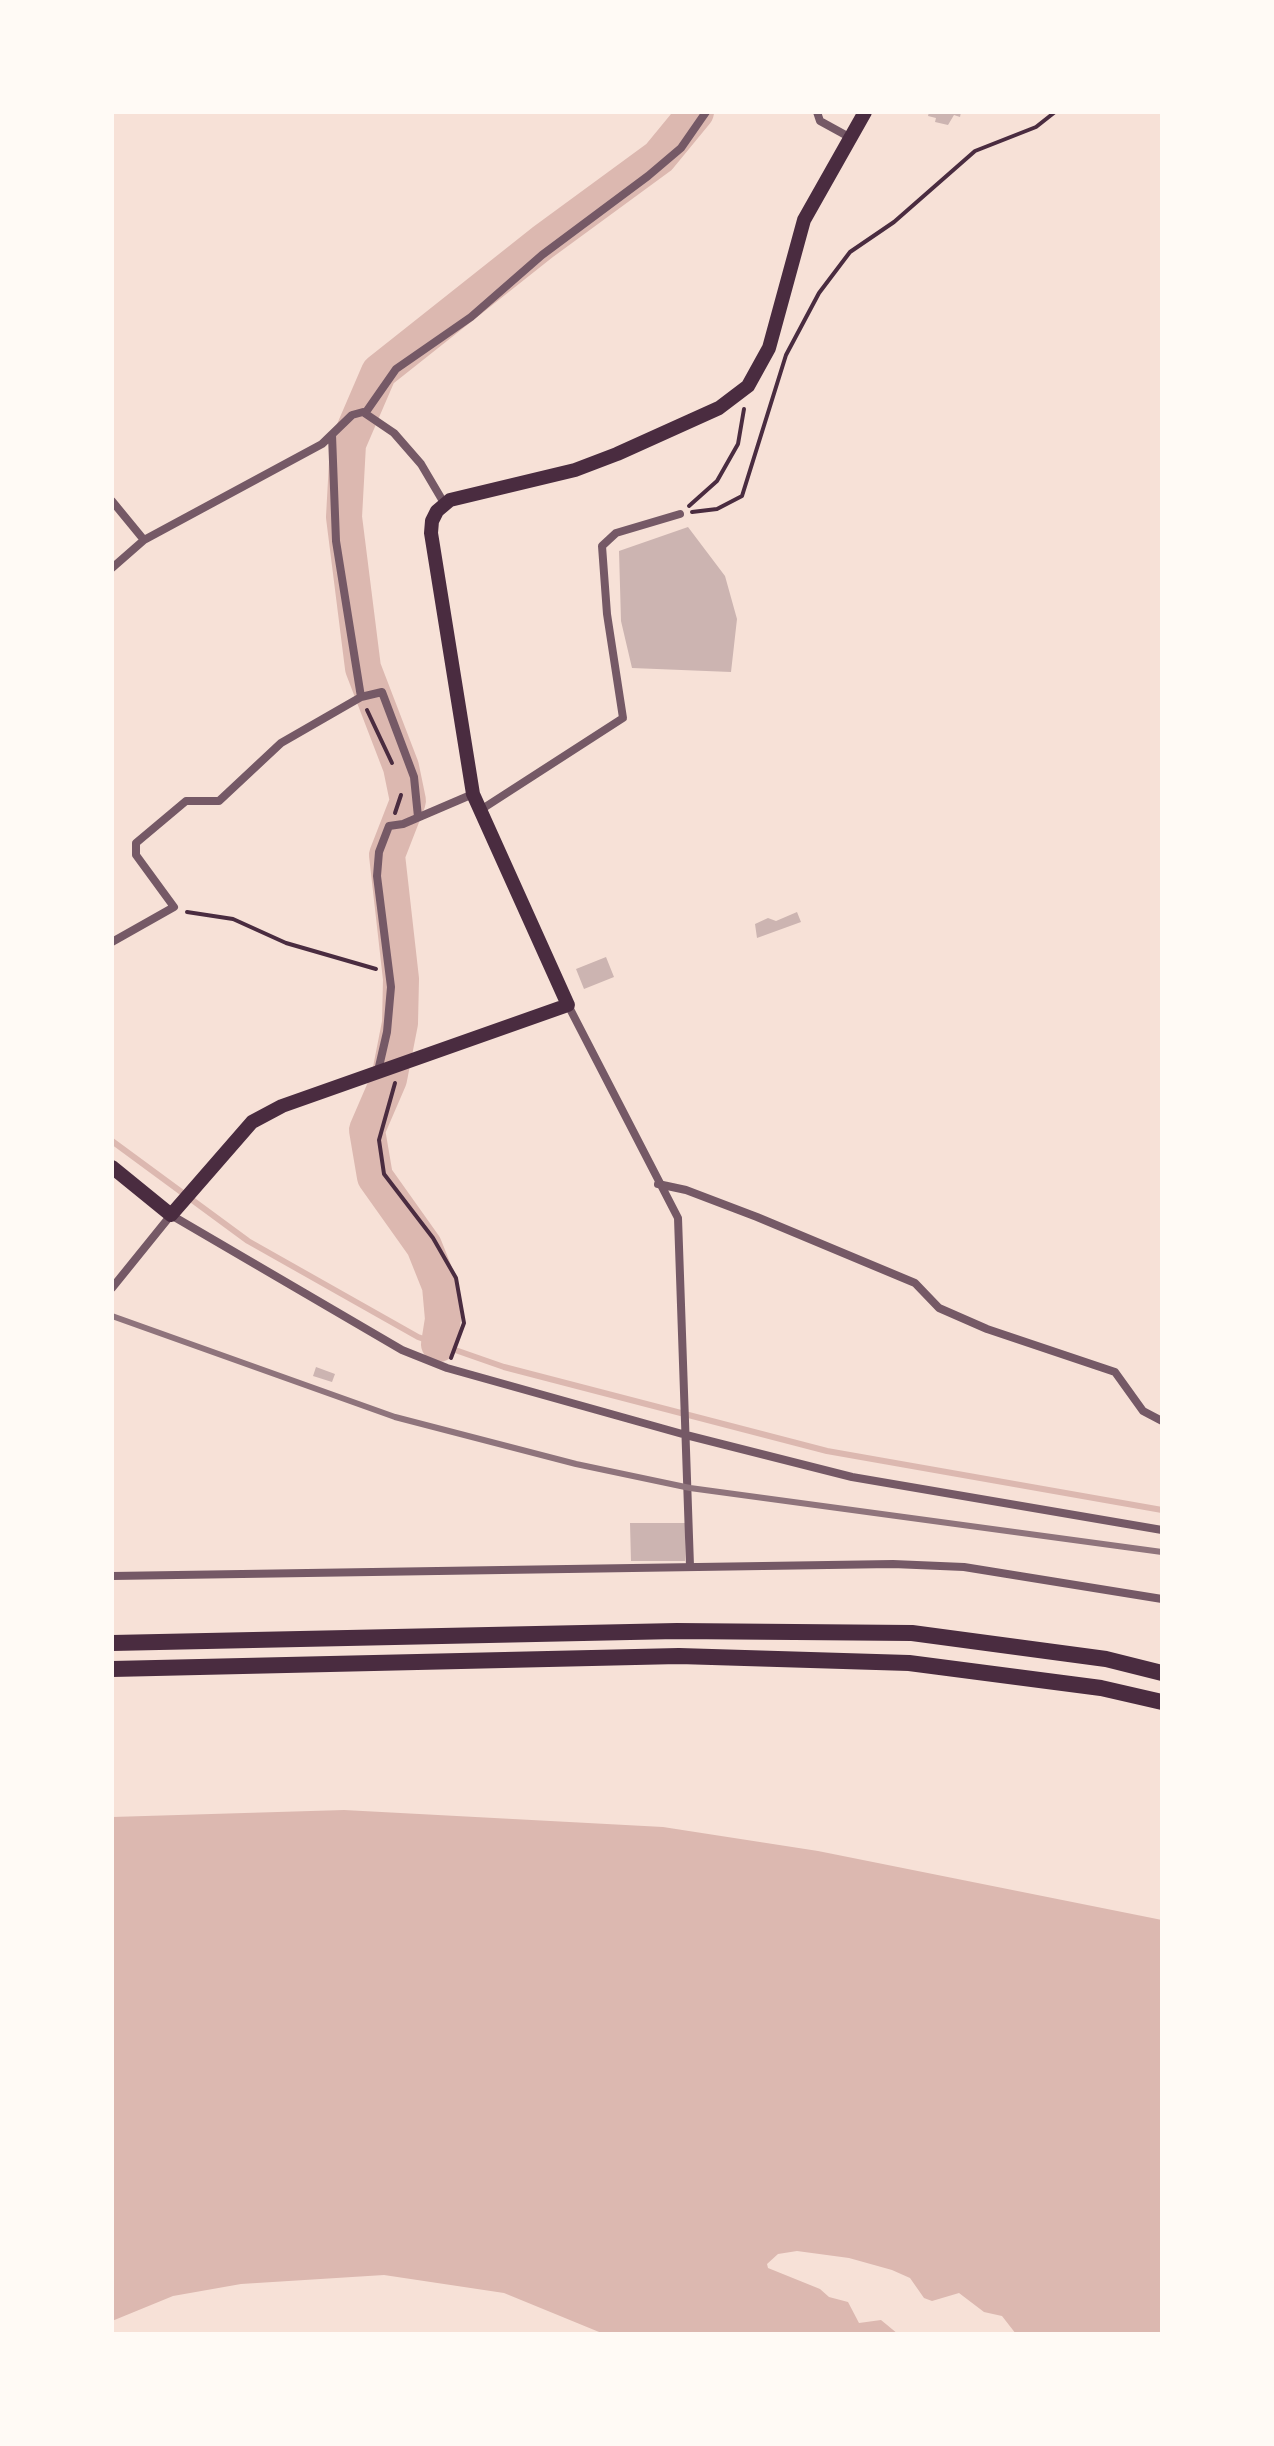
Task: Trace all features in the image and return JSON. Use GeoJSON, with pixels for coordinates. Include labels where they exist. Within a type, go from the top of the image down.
{"type":"FeatureCollection","features":[{"type":"Feature","properties":{"kind":"main road"},"geometry":{"type":"LineString","coordinates":[[112,1167],[174,1211],[252,1122],[282,1106],[568,1005],[473,794],[431,533],[432,521],[444,503],[575,470],[617,454],[719,408],[748,386],[769,348],[804,220],[865,112]]}},
{"type":"Feature","properties":{"kind":"main road"},"geometry":{"type":"LineString","coordinates":[[112,1643],[661,1631],[912,1633],[1106,1659],[1162,1673]]}},
{"type":"Feature","properties":{"kind":"main road"},"geometry":{"type":"LineString","coordinates":[[112,1669],[679,1656],[909,1663],[1101,1688],[1162,1702]]}},
{"type":"Feature","properties":{"kind":"street"},"geometry":{"type":"LineString","coordinates":[[112,568],[144,540],[322,444],[352,415],[364,412],[396,369],[471,317],[542,255],[648,176],[681,148],[706,112]]}},
{"type":"Feature","properties":{"kind":"street"},"geometry":{"type":"LineString","coordinates":[[817,112],[820,121],[851,138]]}},
{"type":"Feature","properties":{"kind":"street"},"geometry":{"type":"LineString","coordinates":[[364,412],[394,433],[421,464],[444,503]]}},
{"type":"Feature","properties":{"kind":"street"},"geometry":{"type":"LineString","coordinates":[[332,435],[336,541],[369,695]]}},
{"type":"Feature","properties":{"kind":"street"},"geometry":{"type":"LineString","coordinates":[[112,501],[144,540]]}},
{"type":"Feature","properties":{"kind":"street"},"geometry":{"type":"LineString","coordinates":[[482,809],[623,718],[607,614],[602,546],[616,533],[680,514]]}},
{"type":"Feature","properties":{"kind":"street"},"geometry":{"type":"LineString","coordinates":[[112,942],[174,907],[136,855],[136,843],[186,801],[219,801],[281,743],[369,695],[382,692],[414,777],[418,817]]}},
{"type":"Feature","properties":{"kind":"street"},"geometry":{"type":"LineString","coordinates":[[382,1070],[390,973],[377,876],[379,852],[396,825],[473,794]]}},
{"type":"Feature","properties":{"kind":"street"},"geometry":{"type":"LineString","coordinates":[[568,1005],[678,1218],[690,1566]]}},
{"type":"Feature","properties":{"kind":"street"},"geometry":{"type":"LineString","coordinates":[[658,1184],[686,1190],[757,1217],[915,1283],[939,1308],[987,1329],[1115,1372],[1143,1411],[1162,1421]]}},
{"type":"Feature","properties":{"kind":"street"},"geometry":{"type":"LineString","coordinates":[[112,1288],[174,1211],[402,1350],[447,1368],[686,1435],[852,1477],[1162,1530]]}},
{"type":"Feature","properties":{"kind":"street"},"geometry":{"type":"LineString","coordinates":[[112,1576],[893,1564],[964,1567],[1162,1599]]}},
{"type":"Feature","properties":{"kind":"path"},"geometry":{"type":"LineString","coordinates":[[680,514],[717,509],[742,496],[786,355],[819,293],[850,252],[894,222],[975,151],[1036,127],[1055,112]]}},
{"type":"Feature","properties":{"kind":"path"},"geometry":{"type":"LineString","coordinates":[[680,514],[717,481],[738,444],[748,386]]}},
{"type":"Feature","properties":{"kind":"path"},"geometry":{"type":"LineString","coordinates":[[369,695],[397,773]]}},
{"type":"Feature","properties":{"kind":"path"},"geometry":{"type":"LineString","coordinates":[[396,825],[399,783]]}},
{"type":"Feature","properties":{"kind":"path"},"geometry":{"type":"LineString","coordinates":[[174,907],[189,913],[233,919],[286,943],[390,973]]}},
{"type":"Feature","properties":{"kind":"path"},"geometry":{"type":"LineString","coordinates":[[400,1065],[379,1140],[384,1174],[433,1238],[456,1278],[464,1323],[452,1356]]}},
{"type":"Feature","properties":{"kind":"path"},"geometry":{"type":"LineString","coordinates":[[440,1355],[458,1362]]}},
{"type":"Feature","properties":{"kind":"shaded area"},"geometry":{"type":"Polygon","coordinates":[[[344,1810],[663,1827],[818,1851],[1162,1920],[1162,2334],[1016,2334],[1002,2316],[984,2312],[959,2293],[932,2301],[924,2298],[910,2278],[892,2270],[849,2258],[797,2251],[778,2254],[767,2264],[768,2268],[820,2289],[829,2297],[848,2302],[859,2323],[881,2320],[898,2334],[604,2334],[504,2293],[384,2275],[241,2284],[173,2296],[112,2321],[112,1817],[344,1810]]]}},
{"type":"Feature","properties":{"kind":"building"},"geometry":{"type":"Polygon","coordinates":[[[929,112],[961,112],[960,117],[954,115],[948,125],[935,122],[936,118],[928,116],[929,112]]]}},
{"type":"Feature","properties":{"kind":"building"},"geometry":{"type":"Polygon","coordinates":[[[688,527],[725,576],[737,619],[731,672],[632,668],[621,621],[619,551],[688,527]]]}},
{"type":"Feature","properties":{"kind":"building"},"geometry":{"type":"Polygon","coordinates":[[[797,912],[801,922],[757,938],[755,924],[768,918],[776,921],[797,912]]]}},
{"type":"Feature","properties":{"kind":"building"},"geometry":{"type":"Polygon","coordinates":[[[606,957],[614,977],[584,989],[576,969],[606,957]]]}},
{"type":"Feature","properties":{"kind":"building"},"geometry":{"type":"Polygon","coordinates":[[[316,1367],[335,1374],[332,1382],[313,1376],[316,1367]]]}},
{"type":"Feature","properties":{"kind":"building"},"geometry":{"type":"Polygon","coordinates":[[[630,1523],[685,1523],[685,1561],[631,1561],[630,1523]]]}},
{"type":"Feature","properties":{"kind":"waterway"},"geometry":{"type":"LineString","coordinates":[[439,1344],[443,1319],[440,1286],[424,1246],[375,1177],[367,1130],[389,1079],[400,1023],[401,979],[387,855],[408,801],[401,767],[363,668],[344,517],[348,444],[379,372],[543,242],[659,157],[696,112]]}},
{"type":"Feature","properties":{"kind":"waterway"},"geometry":{"type":"LineString","coordinates":[[112,1141],[248,1241],[418,1337],[504,1367],[827,1451],[1162,1510]]}},
{"type":"Feature","properties":{"kind":"railway"},"geometry":{"type":"LineString","coordinates":[[112,1316],[395,1417],[576,1464],[690,1488],[1162,1552]]}}]}
